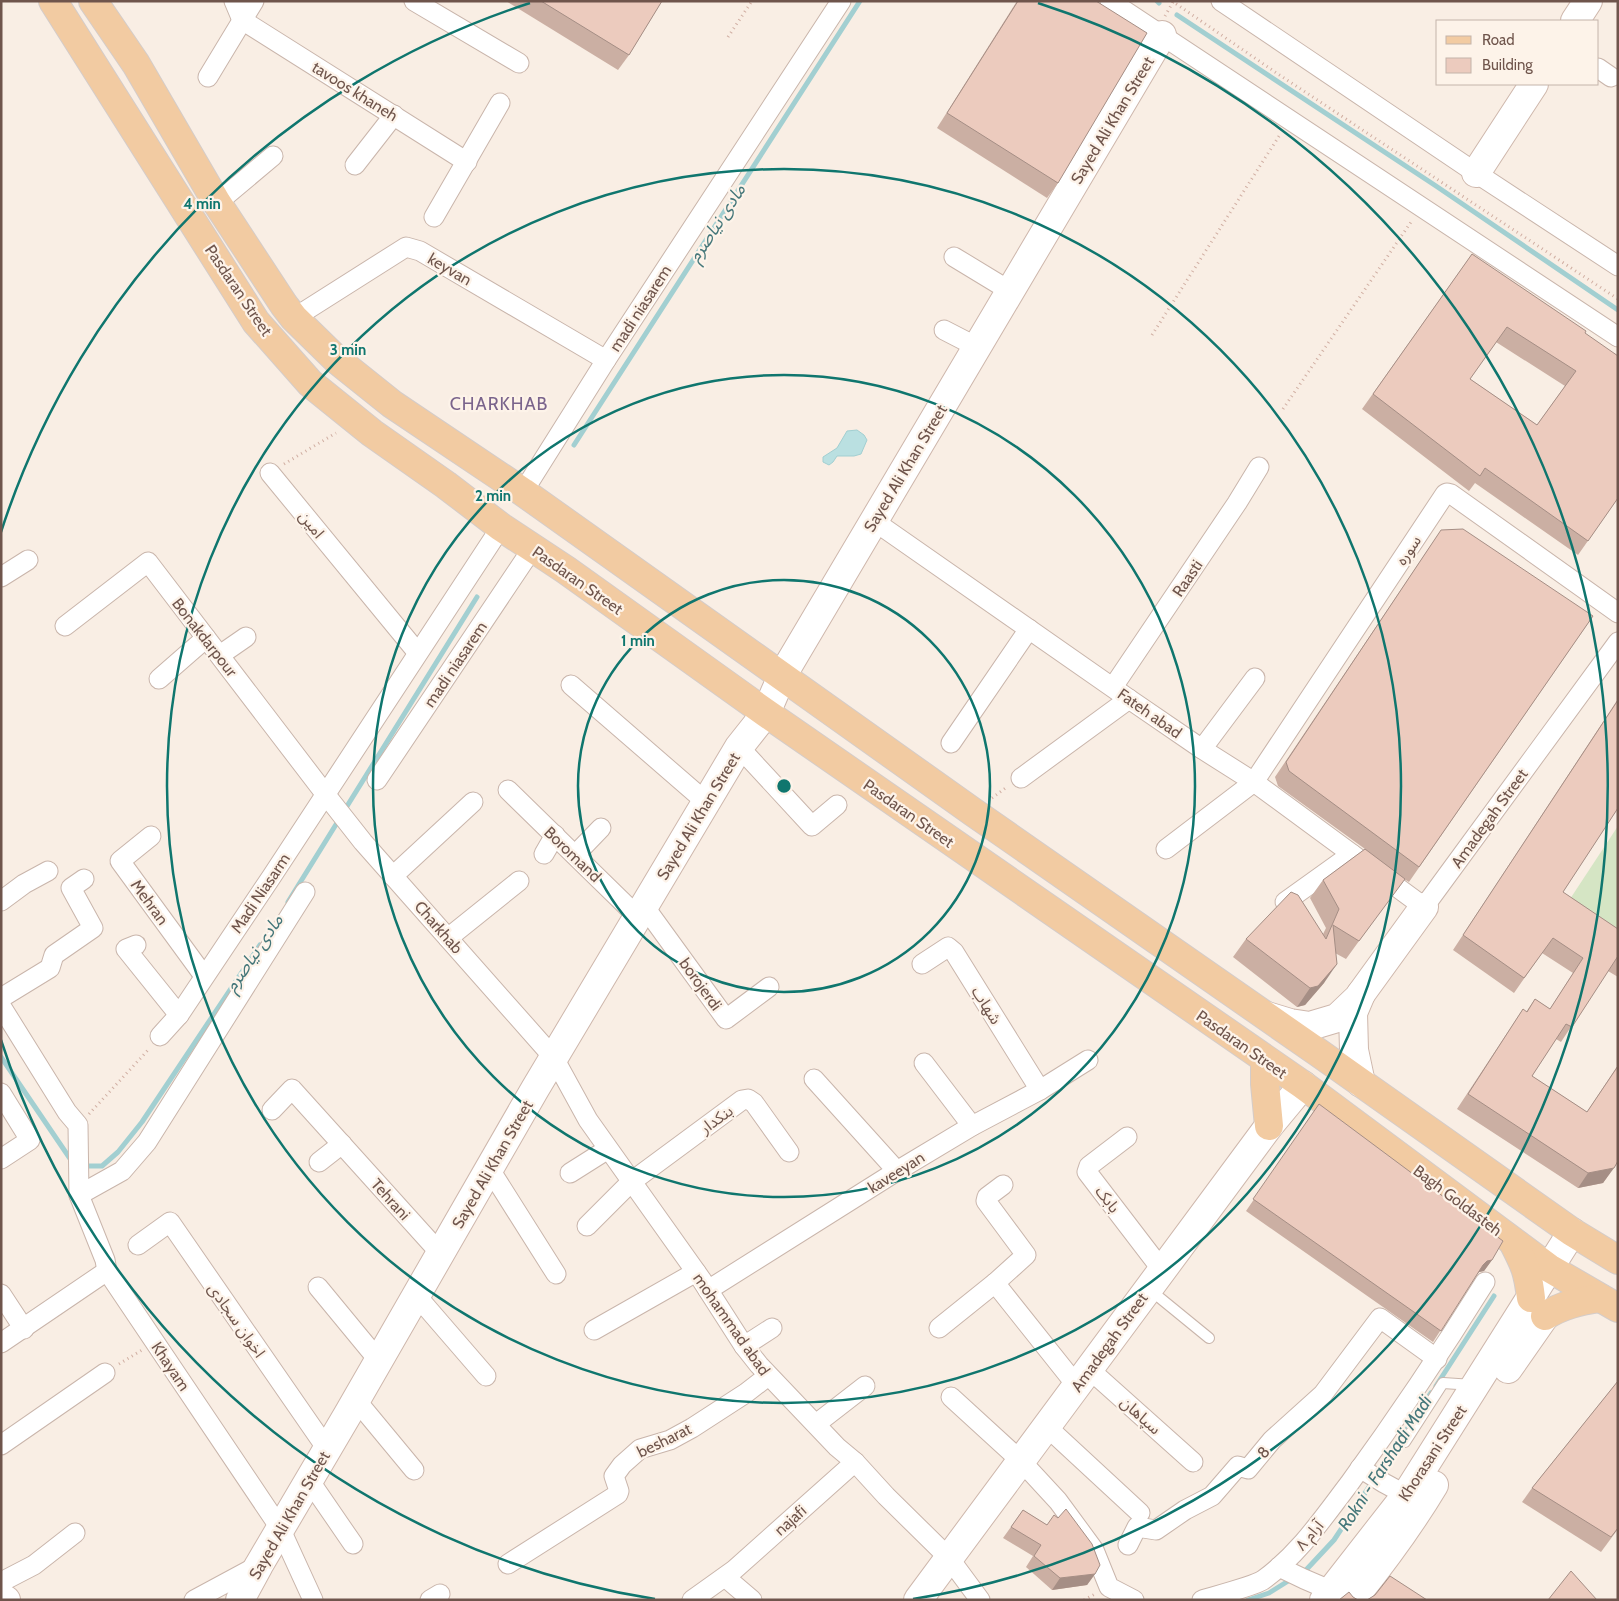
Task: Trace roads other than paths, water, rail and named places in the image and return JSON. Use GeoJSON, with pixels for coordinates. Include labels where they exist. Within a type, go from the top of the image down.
{"type":"FeatureCollection","features":[{"type":"Feature","properties":{"kind":"main road"},"geometry":{"type":"LineString","coordinates":[[1576,20],[1588,1]]}},
{"type":"Feature","properties":{"kind":"main road","name":"Pasdaran Street"},"geometry":{"type":"LineString","coordinates":[[78,5],[136,64],[217,203],[284,305],[294,318],[337,360],[392,404],[523,492],[973,812],[1319,1053]]}},
{"type":"Feature","properties":{"kind":"main road","name":"Pasdaran Street"},"geometry":{"type":"LineString","coordinates":[[78,5],[256,322],[310,383],[356,421],[501,528],[566,570],[766,714],[1303,1085]]}},
{"type":"Feature","properties":{"kind":"main road","name":"Sayed Ali Khan Street"},"geometry":{"type":"LineString","coordinates":[[240,1600],[489,1168],[739,747],[766,714],[782,676],[1162,36]]}},
{"type":"Feature","properties":{"kind":"main road"},"geometry":{"type":"LineString","coordinates":[[1476,173],[1533,85]]}},
{"type":"Feature","properties":{"kind":"main road"},"geometry":{"type":"LineString","coordinates":[[809,743],[790,723],[794,714],[801,706],[825,706]]}},
{"type":"Feature","properties":{"kind":"main road","name":"Amadegah Street"},"geometry":{"type":"LineString","coordinates":[[1265,1015],[1290,1023],[1310,1026],[1336,1018],[1361,994],[1424,907]]}},
{"type":"Feature","properties":{"kind":"main road","name":"Amadegah Street"},"geometry":{"type":"LineString","coordinates":[[1361,994],[1352,1013],[1354,1050],[1361,1083]]}},
{"type":"Feature","properties":{"kind":"main road"},"geometry":{"type":"LineString","coordinates":[[1265,1015],[1272,1033],[1269,1042],[1258,1055],[1269,1126]]}},
{"type":"Feature","properties":{"kind":"main road"},"geometry":{"type":"LineString","coordinates":[[1303,1085],[1319,1053],[1572,1232],[1618,1260]]}},
{"type":"Feature","properties":{"kind":"main road","name":"Amadegah Street"},"geometry":{"type":"LineString","coordinates":[[918,1600],[1269,1126],[1303,1085]]}},
{"type":"Feature","properties":{"kind":"main road","name":"Bagh Goldasteh"},"geometry":{"type":"LineString","coordinates":[[1303,1085],[1549,1268],[1609,1303]]}},
{"type":"Feature","properties":{"kind":"main road"},"geometry":{"type":"LineString","coordinates":[[1536,1315],[1549,1268],[1572,1232]]}},
{"type":"Feature","properties":{"kind":"main road"},"geometry":{"type":"LineString","coordinates":[[1512,1241],[1528,1275],[1536,1315]]}},
{"type":"Feature","properties":{"kind":"main road"},"geometry":{"type":"LineString","coordinates":[[1536,1315],[1578,1301],[1609,1303]]}},
{"type":"Feature","properties":{"kind":"main road","name":"Khorasani Street"},"geometry":{"type":"LineString","coordinates":[[1336,1597],[1406,1495],[1476,1385],[1536,1315]]}},
{"type":"Feature","properties":{"kind":"main road","name":"Khorasani Street"},"geometry":{"type":"LineString","coordinates":[[1336,1597],[1372,1576],[1423,1504],[1495,1388],[1536,1315]]}},
{"type":"Feature","properties":{"kind":"main road"},"geometry":{"type":"LineString","coordinates":[[1,1597],[6,1600]]}},
{"type":"Feature","properties":{"kind":"street"},"geometry":{"type":"LineString","coordinates":[[234,1],[242,20]]}},
{"type":"Feature","properties":{"kind":"street"},"geometry":{"type":"LineString","coordinates":[[208,77],[254,1]]}},
{"type":"Feature","properties":{"kind":"street"},"geometry":{"type":"LineString","coordinates":[[414,1],[520,63]]}},
{"type":"Feature","properties":{"kind":"street","name":"madi niasarem"},"geometry":{"type":"LineString","coordinates":[[523,492],[606,360],[841,1]]}},
{"type":"Feature","properties":{"kind":"street"},"geometry":{"type":"LineString","coordinates":[[1110,1],[1618,337]]}},
{"type":"Feature","properties":{"kind":"street"},"geometry":{"type":"LineString","coordinates":[[1220,1],[1618,266]]}},
{"type":"Feature","properties":{"kind":"street","name":"tavoos khaneh"},"geometry":{"type":"LineString","coordinates":[[242,20],[467,162]]}},
{"type":"Feature","properties":{"kind":"street"},"geometry":{"type":"LineString","coordinates":[[434,217],[500,104]]}},
{"type":"Feature","properties":{"kind":"street"},"geometry":{"type":"LineString","coordinates":[[355,165],[394,115]]}},
{"type":"Feature","properties":{"kind":"street"},"geometry":{"type":"LineString","coordinates":[[217,203],[274,156]]}},
{"type":"Feature","properties":{"kind":"street","name":"keyvan"},"geometry":{"type":"LineString","coordinates":[[294,318],[406,247],[420,251],[606,360]]}},
{"type":"Feature","properties":{"kind":"street"},"geometry":{"type":"LineString","coordinates":[[954,257],[1010,291]]}},
{"type":"Feature","properties":{"kind":"street"},"geometry":{"type":"LineString","coordinates":[[944,330],[977,347]]}},
{"type":"Feature","properties":{"kind":"street","name":"Raasti"},"geometry":{"type":"LineString","coordinates":[[1113,687],[1237,503],[1259,467]]}},
{"type":"Feature","properties":{"kind":"street","name":"امین"},"geometry":{"type":"LineString","coordinates":[[270,473],[418,652]]}},
{"type":"Feature","properties":{"kind":"street","name":"سوره"},"geometry":{"type":"LineString","coordinates":[[1254,782],[1447,493],[1618,613]]}},
{"type":"Feature","properties":{"kind":"street","name":"Fateh abad"},"geometry":{"type":"LineString","coordinates":[[874,520],[1129,699],[1254,782],[1424,907]]}},
{"type":"Feature","properties":{"kind":"street","name":"Madi Niasarm"},"geometry":{"type":"LineString","coordinates":[[160,1036],[179,1015],[501,528]]}},
{"type":"Feature","properties":{"kind":"street","name":"madi niasarem"},"geometry":{"type":"LineString","coordinates":[[378,780],[532,548]]}},
{"type":"Feature","properties":{"kind":"street"},"geometry":{"type":"LineString","coordinates":[[1,577],[28,560]]}},
{"type":"Feature","properties":{"kind":"street","name":"Bonakdarpour"},"geometry":{"type":"LineString","coordinates":[[66,626],[148,562],[326,794]]}},
{"type":"Feature","properties":{"kind":"street"},"geometry":{"type":"LineString","coordinates":[[951,743],[1029,629]]}},
{"type":"Feature","properties":{"kind":"street"},"geometry":{"type":"LineString","coordinates":[[220,655],[246,637]]}},
{"type":"Feature","properties":{"kind":"street"},"geometry":{"type":"LineString","coordinates":[[159,679],[206,638]]}},
{"type":"Feature","properties":{"kind":"street","name":"Amadegah Street"},"geometry":{"type":"LineString","coordinates":[[1424,907],[1618,642]]}},
{"type":"Feature","properties":{"kind":"street"},"geometry":{"type":"LineString","coordinates":[[1202,749],[1255,678]]}},
{"type":"Feature","properties":{"kind":"street"},"geometry":{"type":"LineString","coordinates":[[571,685],[706,802]]}},
{"type":"Feature","properties":{"kind":"street"},"geometry":{"type":"LineString","coordinates":[[1020,778],[1129,699]]}},
{"type":"Feature","properties":{"kind":"street"},"geometry":{"type":"LineString","coordinates":[[739,747],[807,832],[837,805]]}},
{"type":"Feature","properties":{"kind":"street"},"geometry":{"type":"LineString","coordinates":[[1166,848],[1254,782]]}},
{"type":"Feature","properties":{"kind":"street","name":"Boromand"},"geometry":{"type":"LineString","coordinates":[[508,790],[575,855],[641,912]]}},
{"type":"Feature","properties":{"kind":"street","name":"Charkhab"},"geometry":{"type":"LineString","coordinates":[[326,794],[363,842],[554,1058]]}},
{"type":"Feature","properties":{"kind":"street"},"geometry":{"type":"LineString","coordinates":[[393,876],[473,802]]}},
{"type":"Feature","properties":{"kind":"street"},"geometry":{"type":"LineString","coordinates":[[575,855],[601,828]]}},
{"type":"Feature","properties":{"kind":"street"},"geometry":{"type":"LineString","coordinates":[[544,854],[555,835]]}},
{"type":"Feature","properties":{"kind":"street","name":"Mehran"},"geometry":{"type":"LineString","coordinates":[[151,836],[120,861],[204,976]]}},
{"type":"Feature","properties":{"kind":"street"},"geometry":{"type":"LineString","coordinates":[[1285,902],[1352,854]]}},
{"type":"Feature","properties":{"kind":"street"},"geometry":{"type":"LineString","coordinates":[[1,901],[24,884],[48,870]]}},
{"type":"Feature","properties":{"kind":"street"},"geometry":{"type":"LineString","coordinates":[[1,998],[50,968],[54,955],[93,928],[71,888],[84,879]]}},
{"type":"Feature","properties":{"kind":"street"},"geometry":{"type":"LineString","coordinates":[[448,938],[519,881]]}},
{"type":"Feature","properties":{"kind":"street"},"geometry":{"type":"LineString","coordinates":[[1,1006],[66,1112],[78,1126],[79,1195],[122,1171],[147,1142],[305,892]]}},
{"type":"Feature","properties":{"kind":"street","name":"borojerdi"},"geometry":{"type":"LineString","coordinates":[[641,912],[726,1018],[769,987]]}},
{"type":"Feature","properties":{"kind":"street"},"geometry":{"type":"LineString","coordinates":[[136,945],[126,949],[179,1015]]}},
{"type":"Feature","properties":{"kind":"street","name":"شهاب"},"geometry":{"type":"LineString","coordinates":[[922,964],[948,947],[954,952],[1040,1090]]}},
{"type":"Feature","properties":{"kind":"street","name":"mohammad abad"},"geometry":{"type":"LineString","coordinates":[[554,1058],[588,1120],[696,1272],[744,1346],[768,1376],[949,1558],[980,1600]]}},
{"type":"Feature","properties":{"kind":"street","name":"kaveeyan"},"geometry":{"type":"LineString","coordinates":[[708,1290],[897,1171],[972,1126],[1040,1090],[1088,1060]]}},
{"type":"Feature","properties":{"kind":"street"},"geometry":{"type":"LineString","coordinates":[[924,1063],[972,1126]]}},
{"type":"Feature","properties":{"kind":"street"},"geometry":{"type":"LineString","coordinates":[[814,1079],[897,1171]]}},
{"type":"Feature","properties":{"kind":"street","name":"Tehrani"},"geometry":{"type":"LineString","coordinates":[[272,1110],[292,1089],[440,1253]]}},
{"type":"Feature","properties":{"kind":"street"},"geometry":{"type":"LineString","coordinates":[[1,1093],[30,1140],[1,1159]]}},
{"type":"Feature","properties":{"kind":"street","name":"بنکدار"},"geometry":{"type":"LineString","coordinates":[[631,1182],[742,1100],[748,1099],[754,1103],[789,1152]]}},
{"type":"Feature","properties":{"kind":"street","name":"بابک"},"geometry":{"type":"LineString","coordinates":[[1127,1137],[1089,1166],[1087,1172],[1156,1279]]}},
{"type":"Feature","properties":{"kind":"street"},"geometry":{"type":"LineString","coordinates":[[319,1162],[342,1144]]}},
{"type":"Feature","properties":{"kind":"street"},"geometry":{"type":"LineString","coordinates":[[570,1173],[608,1149]]}},
{"type":"Feature","properties":{"kind":"street"},"geometry":{"type":"LineString","coordinates":[[489,1168],[556,1274]]}},
{"type":"Feature","properties":{"kind":"street"},"geometry":{"type":"LineString","coordinates":[[587,1226],[631,1182]]}},
{"type":"Feature","properties":{"kind":"street"},"geometry":{"type":"LineString","coordinates":[[939,1328],[995,1283],[1026,1255],[986,1201],[987,1197],[1002,1185]]}},
{"type":"Feature","properties":{"kind":"street","name":"Khayam"},"geometry":{"type":"LineString","coordinates":[[79,1195],[105,1260],[107,1271],[280,1528],[313,1600]]}},
{"type":"Feature","properties":{"kind":"street","name":"اخوان سجادی"},"geometry":{"type":"LineString","coordinates":[[138,1245],[170,1222],[327,1449]]}},
{"type":"Feature","properties":{"kind":"street"},"geometry":{"type":"LineString","coordinates":[[1,1343],[107,1271]]}},
{"type":"Feature","properties":{"kind":"street"},"geometry":{"type":"LineString","coordinates":[[594,1330],[696,1272]]}},
{"type":"Feature","properties":{"kind":"street","name":"۸ آرام"},"geometry":{"type":"LineString","coordinates":[[1202,1600],[1261,1581],[1289,1558],[1311,1534],[1437,1359],[1485,1282]]}},
{"type":"Feature","properties":{"kind":"street","name":"سپاهان"},"geometry":{"type":"LineString","coordinates":[[995,1283],[1083,1377],[1193,1462]]}},
{"type":"Feature","properties":{"kind":"street"},"geometry":{"type":"LineString","coordinates":[[318,1287],[378,1360]]}},
{"type":"Feature","properties":{"kind":"street"},"geometry":{"type":"LineString","coordinates":[[1,1294],[24,1329]]}},
{"type":"Feature","properties":{"kind":"street"},"geometry":{"type":"LineString","coordinates":[[416,1295],[486,1376]]}},
{"type":"Feature","properties":{"kind":"street","name":"8"},"geometry":{"type":"LineString","coordinates":[[1128,1545],[1137,1527],[1156,1530],[1185,1510],[1212,1496],[1238,1466],[1248,1469],[1272,1440],[1323,1394],[1380,1318],[1437,1359]]}},
{"type":"Feature","properties":{"kind":"street"},"geometry":{"type":"LineString","coordinates":[[744,1346],[772,1328]]}},
{"type":"Feature","properties":{"kind":"street"},"geometry":{"type":"LineString","coordinates":[[1,1445],[105,1373]]}},
{"type":"Feature","properties":{"kind":"street","name":"besharat"},"geometry":{"type":"LineString","coordinates":[[508,1564],[618,1494],[619,1491],[614,1476],[622,1465],[640,1449],[670,1440],[692,1428],[746,1393],[768,1376]]}},
{"type":"Feature","properties":{"kind":"street"},"geometry":{"type":"LineString","coordinates":[[816,1424],[865,1386]]}},
{"type":"Feature","properties":{"kind":"street"},"geometry":{"type":"LineString","coordinates":[[951,1397],[1021,1461],[1058,1501],[1094,1550],[1109,1587],[1134,1600]]}},
{"type":"Feature","properties":{"kind":"street"},"geometry":{"type":"LineString","coordinates":[[356,1400],[414,1470]]}},
{"type":"Feature","properties":{"kind":"street"},"geometry":{"type":"LineString","coordinates":[[1046,1426],[1140,1513]]}},
{"type":"Feature","properties":{"kind":"street","name":"najafi"},"geometry":{"type":"LineString","coordinates":[[692,1600],[734,1570],[855,1462]]}},
{"type":"Feature","properties":{"kind":"street"},"geometry":{"type":"LineString","coordinates":[[1360,1468],[1406,1495]]}},
{"type":"Feature","properties":{"kind":"street"},"geometry":{"type":"LineString","coordinates":[[309,1480],[353,1544]]}},
{"type":"Feature","properties":{"kind":"street"},"geometry":{"type":"LineString","coordinates":[[1,1584],[34,1565],[75,1533]]}},
{"type":"Feature","properties":{"kind":"street"},"geometry":{"type":"LineString","coordinates":[[194,1600],[259,1565]]}},
{"type":"Feature","properties":{"kind":"street"},"geometry":{"type":"LineString","coordinates":[[1278,1567],[1336,1597]]}},
{"type":"Feature","properties":{"kind":"street"},"geometry":{"type":"LineString","coordinates":[[725,1577],[752,1600]]}},
{"type":"Feature","properties":{"kind":"lane"},"geometry":{"type":"LineString","coordinates":[[1156,1279],[1209,1338]]}},
{"type":"Feature","properties":{"kind":"lane"},"geometry":{"type":"LineString","coordinates":[[1405,1442],[1443,1383],[1476,1385]]}},
{"type":"Feature","properties":{"kind":"water"},"geometry":{"type":"Polygon","coordinates":[[[857,430],[867,440],[861,454],[837,456],[829,465],[823,462],[823,457],[837,448],[847,431],[857,430]]]}},
{"type":"Feature","properties":{"kind":"waterway","name":"مادی نیاصرم"},"geometry":{"type":"LineString","coordinates":[[574,445],[860,1]]}},
{"type":"Feature","properties":{"kind":"waterway"},"geometry":{"type":"LineString","coordinates":[[1177,15],[1436,186],[1618,310]]}},
{"type":"Feature","properties":{"kind":"waterway","name":"مادی نیاصرم"},"geometry":{"type":"LineString","coordinates":[[344,811],[477,597]]}},
{"type":"Feature","properties":{"kind":"waterway","name":"مادی نیاصرم"},"geometry":{"type":"LineString","coordinates":[[288,902],[340,818]]}},
{"type":"Feature","properties":{"kind":"waterway","name":"مادی نیاصرم"},"geometry":{"type":"LineString","coordinates":[[83,1166],[102,1166],[118,1152],[142,1122],[260,945]]}},
{"type":"Feature","properties":{"kind":"waterway","name":"مادی نیاصرم"},"geometry":{"type":"LineString","coordinates":[[1,1057],[73,1163]]}},
{"type":"Feature","properties":{"kind":"waterway","name":"Rokni - Farshadi Madi"},"geometry":{"type":"LineString","coordinates":[[1436,1386],[1494,1296]]}},
{"type":"Feature","properties":{"kind":"waterway","name":"Rokni - Farshadi Madi"},"geometry":{"type":"LineString","coordinates":[[1300,1573],[1306,1570],[1334,1540],[1431,1393]]}},
{"type":"Feature","properties":{"kind":"waterway","name":"Rokni - Farshadi Madi"},"geometry":{"type":"LineString","coordinates":[[1248,1600],[1269,1593],[1293,1578]]}},
{"type":"Feature","properties":{"kind":"district","name":"CHARKHAB"},"geometry":{"type":"Point","coordinates":[499,404]}}]}
